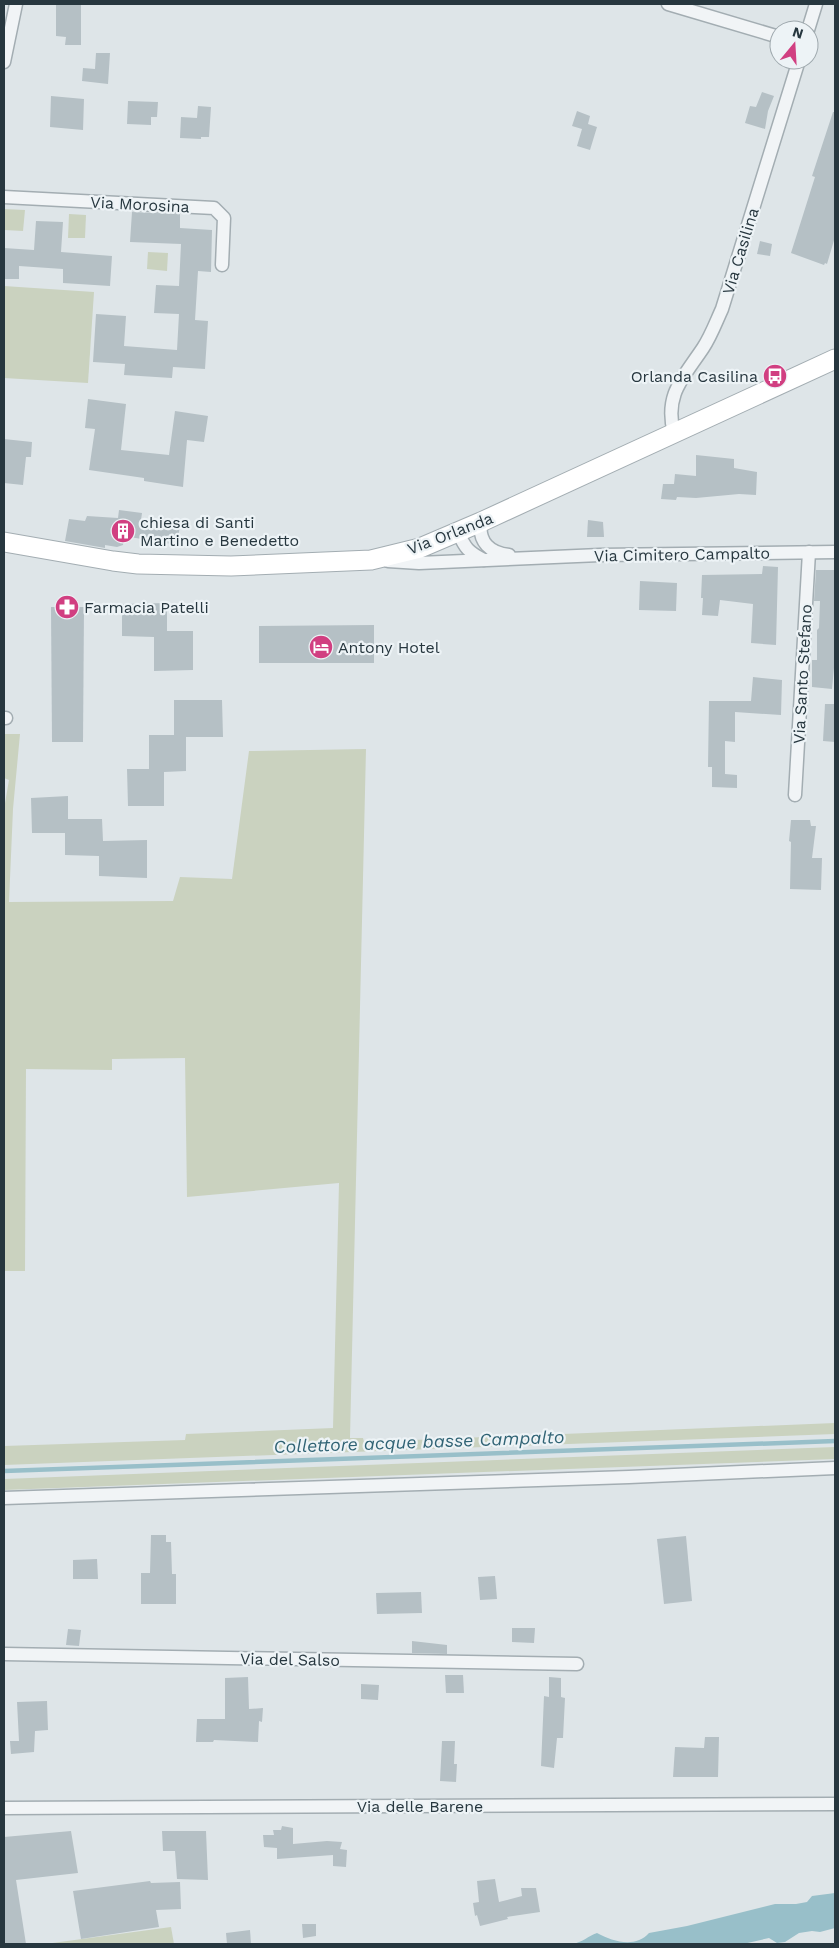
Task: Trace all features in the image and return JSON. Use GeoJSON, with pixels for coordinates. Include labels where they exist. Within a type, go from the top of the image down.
{"type":"FeatureCollection","features":[{"type":"Feature","properties":{"kind":"main road","name":"Via Orlanda"},"geometry":{"type":"LineString","coordinates":[[4,542],[138,564],[230,566],[371,560],[420,548],[458,532],[835,359]]}},
{"type":"Feature","properties":{"kind":"street"},"geometry":{"type":"LineString","coordinates":[[4,62],[16,4]]}},
{"type":"Feature","properties":{"kind":"street"},"geometry":{"type":"LineString","coordinates":[[668,4],[769,34]]}},
{"type":"Feature","properties":{"kind":"street"},"geometry":{"type":"LineString","coordinates":[[811,20],[816,4]]}},
{"type":"Feature","properties":{"kind":"street","name":"Via Casilina"},"geometry":{"type":"LineString","coordinates":[[674,433],[670,410],[673,398],[684,373],[703,348],[722,309],[796,70]]}},
{"type":"Feature","properties":{"kind":"street","name":"Via Morosina"},"geometry":{"type":"LineString","coordinates":[[4,197],[214,208],[224,218],[222,265]]}},
{"type":"Feature","properties":{"kind":"street","name":"Via Cimitero Campalto"},"geometry":{"type":"LineString","coordinates":[[481,522],[480,532],[483,541],[491,550],[506,555],[529,557]]}},
{"type":"Feature","properties":{"kind":"street"},"geometry":{"type":"LineString","coordinates":[[458,532],[464,546],[470,553],[484,560]]}},
{"type":"Feature","properties":{"kind":"street","name":"Via Santo Stefano"},"geometry":{"type":"LineString","coordinates":[[795,795],[809,552]]}},
{"type":"Feature","properties":{"kind":"street","name":"Via Cimitero Campalto"},"geometry":{"type":"LineString","coordinates":[[371,560],[419,562],[529,557],[835,552]]}},
{"type":"Feature","properties":{"kind":"street"},"geometry":{"type":"LineString","coordinates":[[4,1498],[619,1478],[835,1468]]}},
{"type":"Feature","properties":{"kind":"street","name":"Via del Salso"},"geometry":{"type":"LineString","coordinates":[[4,1654],[577,1664]]}},
{"type":"Feature","properties":{"kind":"street","name":"Via delle Barene"},"geometry":{"type":"LineString","coordinates":[[4,1808],[835,1804]]}},
{"type":"Feature","properties":{"kind":"green space"},"geometry":{"type":"Polygon","coordinates":[[[4,209],[25,210],[23,231],[4,230],[4,209]]]}},
{"type":"Feature","properties":{"kind":"green space"},"geometry":{"type":"Polygon","coordinates":[[[69,214],[86,215],[85,238],[68,238],[69,214]]]}},
{"type":"Feature","properties":{"kind":"green space"},"geometry":{"type":"Polygon","coordinates":[[[148,252],[168,253],[167,271],[147,269],[148,252]]]}},
{"type":"Feature","properties":{"kind":"green space"},"geometry":{"type":"Polygon","coordinates":[[[4,286],[94,292],[88,383],[4,378],[4,286]]]}},
{"type":"Feature","properties":{"kind":"green space"},"geometry":{"type":"Polygon","coordinates":[[[4,734],[20,734],[13,809],[9,902],[173,901],[180,877],[232,879],[249,751],[366,749],[350,1438],[363,1438],[364,1442],[835,1423],[835,1434],[4,1465],[4,1446],[185,1440],[186,1434],[333,1428],[339,1183],[187,1197],[185,1058],[112,1059],[112,1070],[26,1069],[25,1271],[4,1271],[4,809],[9,780],[4,778],[4,734]]]}},
{"type":"Feature","properties":{"kind":"green space"},"geometry":{"type":"Polygon","coordinates":[[[835,1447],[835,1459],[4,1490],[4,1479],[835,1447]]]}},
{"type":"Feature","properties":{"kind":"green space"},"geometry":{"type":"Polygon","coordinates":[[[171,1927],[174,1944],[45,1944],[171,1927]]]}},
{"type":"Feature","properties":{"kind":"water"},"geometry":{"type":"Polygon","coordinates":[[[835,1893],[835,1928],[820,1932],[799,1933],[785,1942],[777,1943],[769,1938],[743,1944],[573,1944],[597,1933],[617,1941],[638,1941],[649,1933],[687,1926],[775,1904],[807,1902],[812,1896],[835,1893]]]}},
{"type":"Feature","properties":{"kind":"building"},"geometry":{"type":"Polygon","coordinates":[[[56,4],[81,4],[81,45],[65,45],[66,37],[56,36],[56,4]]]}},
{"type":"Feature","properties":{"kind":"building"},"geometry":{"type":"Polygon","coordinates":[[[96,53],[110,53],[108,84],[82,81],[83,68],[95,69],[96,53]]]}},
{"type":"Feature","properties":{"kind":"building"},"geometry":{"type":"Polygon","coordinates":[[[762,92],[774,96],[768,111],[765,129],[745,123],[750,106],[756,107],[762,92]]]}},
{"type":"Feature","properties":{"kind":"building"},"geometry":{"type":"Polygon","coordinates":[[[51,96],[84,99],[83,130],[50,127],[51,96]]]}},
{"type":"Feature","properties":{"kind":"building"},"geometry":{"type":"Polygon","coordinates":[[[128,101],[158,102],[157,117],[151,117],[151,125],[127,124],[128,101]]]}},
{"type":"Feature","properties":{"kind":"building"},"geometry":{"type":"Polygon","coordinates":[[[198,106],[211,107],[209,137],[201,137],[201,139],[180,138],[181,117],[197,118],[198,106]]]}},
{"type":"Feature","properties":{"kind":"building"},"geometry":{"type":"Polygon","coordinates":[[[577,111],[590,116],[588,124],[597,127],[590,150],[577,146],[582,129],[572,126],[577,111]]]}},
{"type":"Feature","properties":{"kind":"building"},"geometry":{"type":"Polygon","coordinates":[[[833,112],[835,112],[835,237],[827,264],[825,263],[824,265],[791,253],[815,177],[812,176],[833,112]]]}},
{"type":"Feature","properties":{"kind":"building"},"geometry":{"type":"Polygon","coordinates":[[[132,212],[180,214],[180,228],[212,230],[211,272],[198,271],[195,320],[208,321],[205,369],[173,367],[172,378],[124,375],[125,364],[93,362],[96,314],[126,316],[124,346],[177,350],[179,314],[154,313],[156,285],[179,286],[181,244],[130,242],[132,212]]]}},
{"type":"Feature","properties":{"kind":"building"},"geometry":{"type":"Polygon","coordinates":[[[36,221],[63,222],[61,252],[112,256],[110,286],[63,283],[63,269],[19,266],[19,279],[4,279],[4,248],[34,250],[36,221]]]}},
{"type":"Feature","properties":{"kind":"building"},"geometry":{"type":"Polygon","coordinates":[[[760,241],[772,244],[770,256],[757,254],[760,241]]]}},
{"type":"Feature","properties":{"kind":"building"},"geometry":{"type":"Polygon","coordinates":[[[88,399],[126,404],[121,450],[169,455],[175,411],[208,416],[204,442],[187,440],[183,487],[144,481],[144,478],[89,470],[95,429],[85,428],[88,399]]]}},
{"type":"Feature","properties":{"kind":"building"},"geometry":{"type":"Polygon","coordinates":[[[4,439],[32,442],[31,457],[26,457],[23,485],[4,483],[4,439]]]}},
{"type":"Feature","properties":{"kind":"building"},"geometry":{"type":"Polygon","coordinates":[[[696,455],[734,459],[734,468],[757,472],[756,495],[739,494],[696,498],[677,497],[676,500],[661,499],[663,484],[674,484],[675,474],[696,476],[696,455]]]}},
{"type":"Feature","properties":{"kind":"building","name":"chiesa di Santi Martino e Benedetto"},"geometry":{"type":"Polygon","coordinates":[[[119,510],[142,513],[141,520],[180,525],[177,545],[124,536],[123,545],[117,547],[105,545],[105,548],[65,541],[69,519],[85,521],[87,516],[118,518],[119,510]]]}},
{"type":"Feature","properties":{"kind":"building"},"geometry":{"type":"Polygon","coordinates":[[[588,520],[603,522],[604,537],[587,537],[588,520]]]}},
{"type":"Feature","properties":{"kind":"building"},"geometry":{"type":"Polygon","coordinates":[[[763,566],[778,567],[776,645],[751,643],[753,604],[720,600],[718,616],[702,615],[702,575],[762,574],[763,566]]]}},
{"type":"Feature","properties":{"kind":"building"},"geometry":{"type":"Polygon","coordinates":[[[816,570],[835,570],[835,657],[832,689],[812,687],[812,660],[817,660],[817,630],[819,628],[820,601],[814,601],[816,570]]]}},
{"type":"Feature","properties":{"kind":"building"},"geometry":{"type":"Polygon","coordinates":[[[640,581],[677,583],[676,611],[639,610],[640,581]]]}},
{"type":"Feature","properties":{"kind":"building"},"geometry":{"type":"Polygon","coordinates":[[[167,603],[167,631],[193,631],[193,670],[154,671],[154,637],[122,636],[122,604],[167,603]]]}},
{"type":"Feature","properties":{"kind":"building"},"geometry":{"type":"Polygon","coordinates":[[[51,607],[84,607],[83,742],[52,742],[51,607]]]}},
{"type":"Feature","properties":{"kind":"building"},"geometry":{"type":"Polygon","coordinates":[[[374,625],[374,663],[259,663],[259,626],[374,625]]]}},
{"type":"Feature","properties":{"kind":"building"},"geometry":{"type":"Polygon","coordinates":[[[753,677],[782,680],[781,715],[735,712],[735,742],[725,741],[725,774],[737,775],[737,788],[712,787],[712,767],[708,767],[709,701],[751,701],[753,677]]]}},
{"type":"Feature","properties":{"kind":"building"},"geometry":{"type":"Polygon","coordinates":[[[174,700],[222,700],[223,737],[186,737],[186,771],[164,772],[164,806],[128,806],[127,769],[149,769],[149,735],[174,735],[174,700]]]}},
{"type":"Feature","properties":{"kind":"building"},"geometry":{"type":"Polygon","coordinates":[[[825,704],[835,704],[835,742],[823,741],[825,704]]]}},
{"type":"Feature","properties":{"kind":"building"},"geometry":{"type":"Polygon","coordinates":[[[68,796],[68,819],[102,819],[103,841],[147,840],[147,878],[99,876],[99,856],[65,855],[65,833],[32,833],[31,798],[68,796]]]}},
{"type":"Feature","properties":{"kind":"building"},"geometry":{"type":"Polygon","coordinates":[[[791,820],[810,820],[811,826],[816,826],[812,858],[822,858],[821,890],[790,889],[791,842],[789,841],[791,820]]]}},
{"type":"Feature","properties":{"kind":"building"},"geometry":{"type":"Polygon","coordinates":[[[151,1535],[166,1535],[166,1542],[171,1542],[172,1574],[176,1574],[176,1604],[141,1604],[141,1573],[150,1573],[151,1535]]]}},
{"type":"Feature","properties":{"kind":"building"},"geometry":{"type":"Polygon","coordinates":[[[686,1536],[692,1601],[664,1604],[657,1539],[686,1536]]]}},
{"type":"Feature","properties":{"kind":"building"},"geometry":{"type":"Polygon","coordinates":[[[97,1559],[98,1579],[73,1579],[73,1560],[97,1559]]]}},
{"type":"Feature","properties":{"kind":"building"},"geometry":{"type":"Polygon","coordinates":[[[495,1576],[497,1599],[480,1600],[478,1577],[495,1576]]]}},
{"type":"Feature","properties":{"kind":"building"},"geometry":{"type":"Polygon","coordinates":[[[421,1592],[422,1613],[377,1614],[376,1593],[421,1592]]]}},
{"type":"Feature","properties":{"kind":"building"},"geometry":{"type":"Polygon","coordinates":[[[512,1628],[535,1628],[534,1643],[512,1642],[512,1628]]]}},
{"type":"Feature","properties":{"kind":"building"},"geometry":{"type":"Polygon","coordinates":[[[68,1629],[81,1630],[79,1646],[66,1645],[68,1629]]]}},
{"type":"Feature","properties":{"kind":"building"},"geometry":{"type":"Polygon","coordinates":[[[412,1641],[447,1645],[447,1654],[412,1653],[412,1641]]]}},
{"type":"Feature","properties":{"kind":"building"},"geometry":{"type":"Polygon","coordinates":[[[445,1675],[463,1675],[464,1693],[446,1693],[445,1675]]]}},
{"type":"Feature","properties":{"kind":"building"},"geometry":{"type":"Polygon","coordinates":[[[248,1677],[249,1709],[263,1708],[262,1722],[259,1721],[258,1742],[214,1740],[213,1742],[196,1742],[197,1719],[225,1719],[225,1678],[248,1677]]]}},
{"type":"Feature","properties":{"kind":"building"},"geometry":{"type":"Polygon","coordinates":[[[549,1677],[561,1678],[561,1697],[565,1698],[563,1738],[557,1738],[554,1768],[541,1766],[544,1696],[549,1697],[549,1677]]]}},
{"type":"Feature","properties":{"kind":"building"},"geometry":{"type":"Polygon","coordinates":[[[361,1684],[379,1685],[378,1700],[361,1699],[361,1684]]]}},
{"type":"Feature","properties":{"kind":"building"},"geometry":{"type":"Polygon","coordinates":[[[47,1701],[48,1730],[35,1731],[34,1752],[11,1754],[10,1741],[19,1741],[17,1702],[47,1701]]]}},
{"type":"Feature","properties":{"kind":"building"},"geometry":{"type":"Polygon","coordinates":[[[705,1737],[719,1737],[718,1777],[673,1777],[675,1747],[704,1748],[705,1737]]]}},
{"type":"Feature","properties":{"kind":"building"},"geometry":{"type":"Polygon","coordinates":[[[442,1741],[455,1741],[454,1764],[457,1764],[456,1782],[440,1781],[442,1741]]]}},
{"type":"Feature","properties":{"kind":"building"},"geometry":{"type":"Polygon","coordinates":[[[282,1826],[293,1828],[293,1844],[327,1841],[342,1842],[340,1849],[347,1850],[346,1867],[333,1866],[333,1855],[277,1859],[277,1848],[264,1847],[263,1835],[274,1835],[273,1830],[281,1830],[282,1826]]]}},
{"type":"Feature","properties":{"kind":"building"},"geometry":{"type":"Polygon","coordinates":[[[71,1831],[78,1873],[16,1880],[26,1944],[4,1944],[4,1837],[71,1831]]]}},
{"type":"Feature","properties":{"kind":"building"},"geometry":{"type":"Polygon","coordinates":[[[162,1831],[206,1831],[208,1880],[177,1879],[175,1851],[163,1851],[162,1831]]]}},
{"type":"Feature","properties":{"kind":"building"},"geometry":{"type":"Polygon","coordinates":[[[495,1879],[499,1902],[522,1896],[521,1888],[536,1888],[540,1912],[507,1917],[508,1919],[480,1926],[477,1915],[475,1916],[473,1903],[479,1902],[477,1881],[495,1879]]]}},
{"type":"Feature","properties":{"kind":"building"},"geometry":{"type":"Polygon","coordinates":[[[150,1881],[151,1883],[180,1882],[181,1909],[156,1910],[159,1927],[81,1939],[73,1891],[150,1881]]]}},
{"type":"Feature","properties":{"kind":"building"},"geometry":{"type":"Polygon","coordinates":[[[302,1924],[316,1924],[316,1936],[303,1938],[302,1924]]]}},
{"type":"Feature","properties":{"kind":"building"},"geometry":{"type":"Polygon","coordinates":[[[250,1930],[251,1944],[227,1944],[226,1933],[250,1930]]]}},
{"type":"Feature","properties":{"kind":"waterway","name":"Collettore acque basse Campalto"},"geometry":{"type":"LineString","coordinates":[[4,1471],[835,1441]]}},
{"type":"Feature","properties":{"kind":"place","name":"Orlanda Casilina"},"geometry":{"type":"Point","coordinates":[775,376]}},
{"type":"Feature","properties":{"kind":"place","name":"chiesa di Santi Martino e Benedetto"},"geometry":{"type":"Point","coordinates":[123,531]}},
{"type":"Feature","properties":{"kind":"place","name":"Farmacia Patelli"},"geometry":{"type":"Point","coordinates":[67,607]}},
{"type":"Feature","properties":{"kind":"place","name":"Antony Hotel"},"geometry":{"type":"Point","coordinates":[321,647]}}]}
